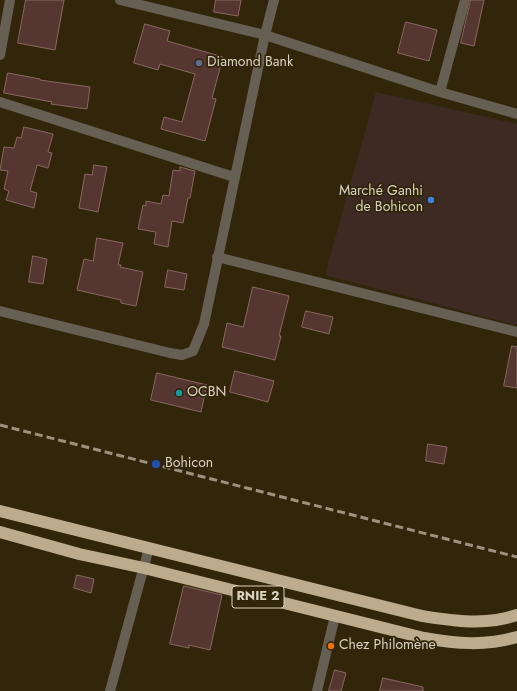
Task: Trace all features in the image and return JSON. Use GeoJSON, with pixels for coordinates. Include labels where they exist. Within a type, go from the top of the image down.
{"type":"FeatureCollection","features":[{"type":"Feature","properties":{"kind":"highway","name":"RNIE 2"},"geometry":{"type":"LineString","coordinates":[[0,511],[422,616],[456,621],[479,622],[505,619],[517,615]]}},
{"type":"Feature","properties":{"kind":"highway","name":"RNIE 2"},"geometry":{"type":"LineString","coordinates":[[0,532],[80,554],[144,568],[424,638],[452,643],[478,644],[517,637]]}},
{"type":"Feature","properties":{"kind":"street"},"geometry":{"type":"LineString","coordinates":[[0,55],[10,0]]}},
{"type":"Feature","properties":{"kind":"street"},"geometry":{"type":"LineString","coordinates":[[120,0],[265,34],[440,92],[517,114]]}},
{"type":"Feature","properties":{"kind":"street"},"geometry":{"type":"LineString","coordinates":[[0,311],[182,355],[193,351],[204,324],[234,177],[265,34],[274,0]]}},
{"type":"Feature","properties":{"kind":"street"},"geometry":{"type":"LineString","coordinates":[[440,92],[465,0]]}},
{"type":"Feature","properties":{"kind":"street"},"geometry":{"type":"LineString","coordinates":[[0,102],[234,177]]}},
{"type":"Feature","properties":{"kind":"street"},"geometry":{"type":"LineString","coordinates":[[217,257],[517,332]]}},
{"type":"Feature","properties":{"kind":"street"},"geometry":{"type":"LineString","coordinates":[[110,691],[149,548]]}},
{"type":"Feature","properties":{"kind":"street"},"geometry":{"type":"LineString","coordinates":[[317,691],[335,616]]}},
{"type":"Feature","properties":{"kind":"shaded area","name":"Marché Ganhi de Bohicon"},"geometry":{"type":"Polygon","coordinates":[[[376,92],[517,124],[517,325],[325,275],[376,92]]]}},
{"type":"Feature","properties":{"kind":"building"},"geometry":{"type":"Polygon","coordinates":[[[26,0],[64,0],[55,50],[18,43],[26,0]]]}},
{"type":"Feature","properties":{"kind":"building"},"geometry":{"type":"Polygon","coordinates":[[[216,0],[241,0],[238,16],[214,12],[216,0]]]}},
{"type":"Feature","properties":{"kind":"building"},"geometry":{"type":"Polygon","coordinates":[[[471,0],[484,0],[474,46],[461,43],[471,0]]]}},
{"type":"Feature","properties":{"kind":"building"},"geometry":{"type":"Polygon","coordinates":[[[406,22],[437,30],[429,61],[398,53],[406,22]]]}},
{"type":"Feature","properties":{"kind":"building"},"geometry":{"type":"Polygon","coordinates":[[[145,24],[170,31],[167,41],[223,57],[212,98],[216,99],[205,141],[161,129],[164,117],[182,122],[195,74],[160,64],[158,70],[134,63],[145,24]]]}},
{"type":"Feature","properties":{"kind":"building"},"geometry":{"type":"Polygon","coordinates":[[[8,73],[40,80],[90,87],[87,109],[51,104],[52,102],[4,93],[8,73]]]}},
{"type":"Feature","properties":{"kind":"building"},"geometry":{"type":"Polygon","coordinates":[[[24,127],[53,134],[48,152],[52,153],[48,168],[37,165],[30,191],[37,193],[34,208],[6,200],[9,191],[4,189],[8,171],[0,170],[4,147],[14,148],[17,137],[21,138],[24,127]]]}},
{"type":"Feature","properties":{"kind":"building"},"geometry":{"type":"Polygon","coordinates":[[[94,165],[107,167],[98,212],[79,208],[85,174],[92,175],[94,165]]]}},
{"type":"Feature","properties":{"kind":"building"},"geometry":{"type":"Polygon","coordinates":[[[180,167],[195,171],[183,223],[172,221],[168,247],[154,244],[156,232],[138,229],[143,205],[146,206],[146,201],[161,204],[163,195],[169,196],[173,170],[180,171],[180,167]]]}},
{"type":"Feature","properties":{"kind":"building"},"geometry":{"type":"Polygon","coordinates":[[[97,238],[123,243],[118,265],[121,265],[120,267],[143,272],[136,306],[121,303],[121,300],[77,290],[84,259],[93,261],[97,238]]]}},
{"type":"Feature","properties":{"kind":"building"},"geometry":{"type":"Polygon","coordinates":[[[33,256],[47,259],[43,284],[29,282],[33,256]]]}},
{"type":"Feature","properties":{"kind":"building"},"geometry":{"type":"Polygon","coordinates":[[[168,270],[187,274],[184,290],[165,287],[168,270]]]}},
{"type":"Feature","properties":{"kind":"building"},"geometry":{"type":"Polygon","coordinates":[[[253,287],[289,296],[279,336],[281,336],[275,360],[222,347],[227,323],[243,327],[253,287]]]}},
{"type":"Feature","properties":{"kind":"building"},"geometry":{"type":"Polygon","coordinates":[[[306,311],[333,317],[329,334],[302,327],[306,311]]]}},
{"type":"Feature","properties":{"kind":"building"},"geometry":{"type":"Polygon","coordinates":[[[512,346],[517,347],[517,388],[504,386],[512,346]]]}},
{"type":"Feature","properties":{"kind":"building"},"geometry":{"type":"Polygon","coordinates":[[[235,371],[274,381],[268,402],[230,392],[235,371]]]}},
{"type":"Feature","properties":{"kind":"building","name":"OCBN"},"geometry":{"type":"Polygon","coordinates":[[[157,373],[207,385],[201,412],[151,400],[157,373]]]}},
{"type":"Feature","properties":{"kind":"building"},"geometry":{"type":"Polygon","coordinates":[[[428,444],[447,447],[444,464],[426,461],[428,444]]]}},
{"type":"Feature","properties":{"kind":"building"},"geometry":{"type":"Polygon","coordinates":[[[77,575],[94,579],[91,593],[74,588],[77,575]]]}},
{"type":"Feature","properties":{"kind":"building"},"geometry":{"type":"Polygon","coordinates":[[[184,586],[222,595],[210,650],[189,645],[189,648],[170,644],[184,586]]]}},
{"type":"Feature","properties":{"kind":"building"},"geometry":{"type":"Polygon","coordinates":[[[335,670],[346,673],[341,691],[329,691],[335,670]]]}},
{"type":"Feature","properties":{"kind":"building"},"geometry":{"type":"Polygon","coordinates":[[[383,678],[423,687],[423,691],[380,691],[383,678]]]}},
{"type":"Feature","properties":{"kind":"railway"},"geometry":{"type":"LineString","coordinates":[[0,425],[517,557]]}},
{"type":"Feature","properties":{"kind":"place","name":"Diamond Bank"},"geometry":{"type":"Point","coordinates":[199,63]}},
{"type":"Feature","properties":{"kind":"place","name":"Marché Ganhi de Bohicon"},"geometry":{"type":"Point","coordinates":[431,200]}},
{"type":"Feature","properties":{"kind":"place","name":"OCBN"},"geometry":{"type":"Point","coordinates":[179,393]}},
{"type":"Feature","properties":{"kind":"place","name":"Bohicon"},"geometry":{"type":"Point","coordinates":[156,464]}},
{"type":"Feature","properties":{"kind":"place","name":"Chez Philomène"},"geometry":{"type":"Point","coordinates":[331,646]}}]}
